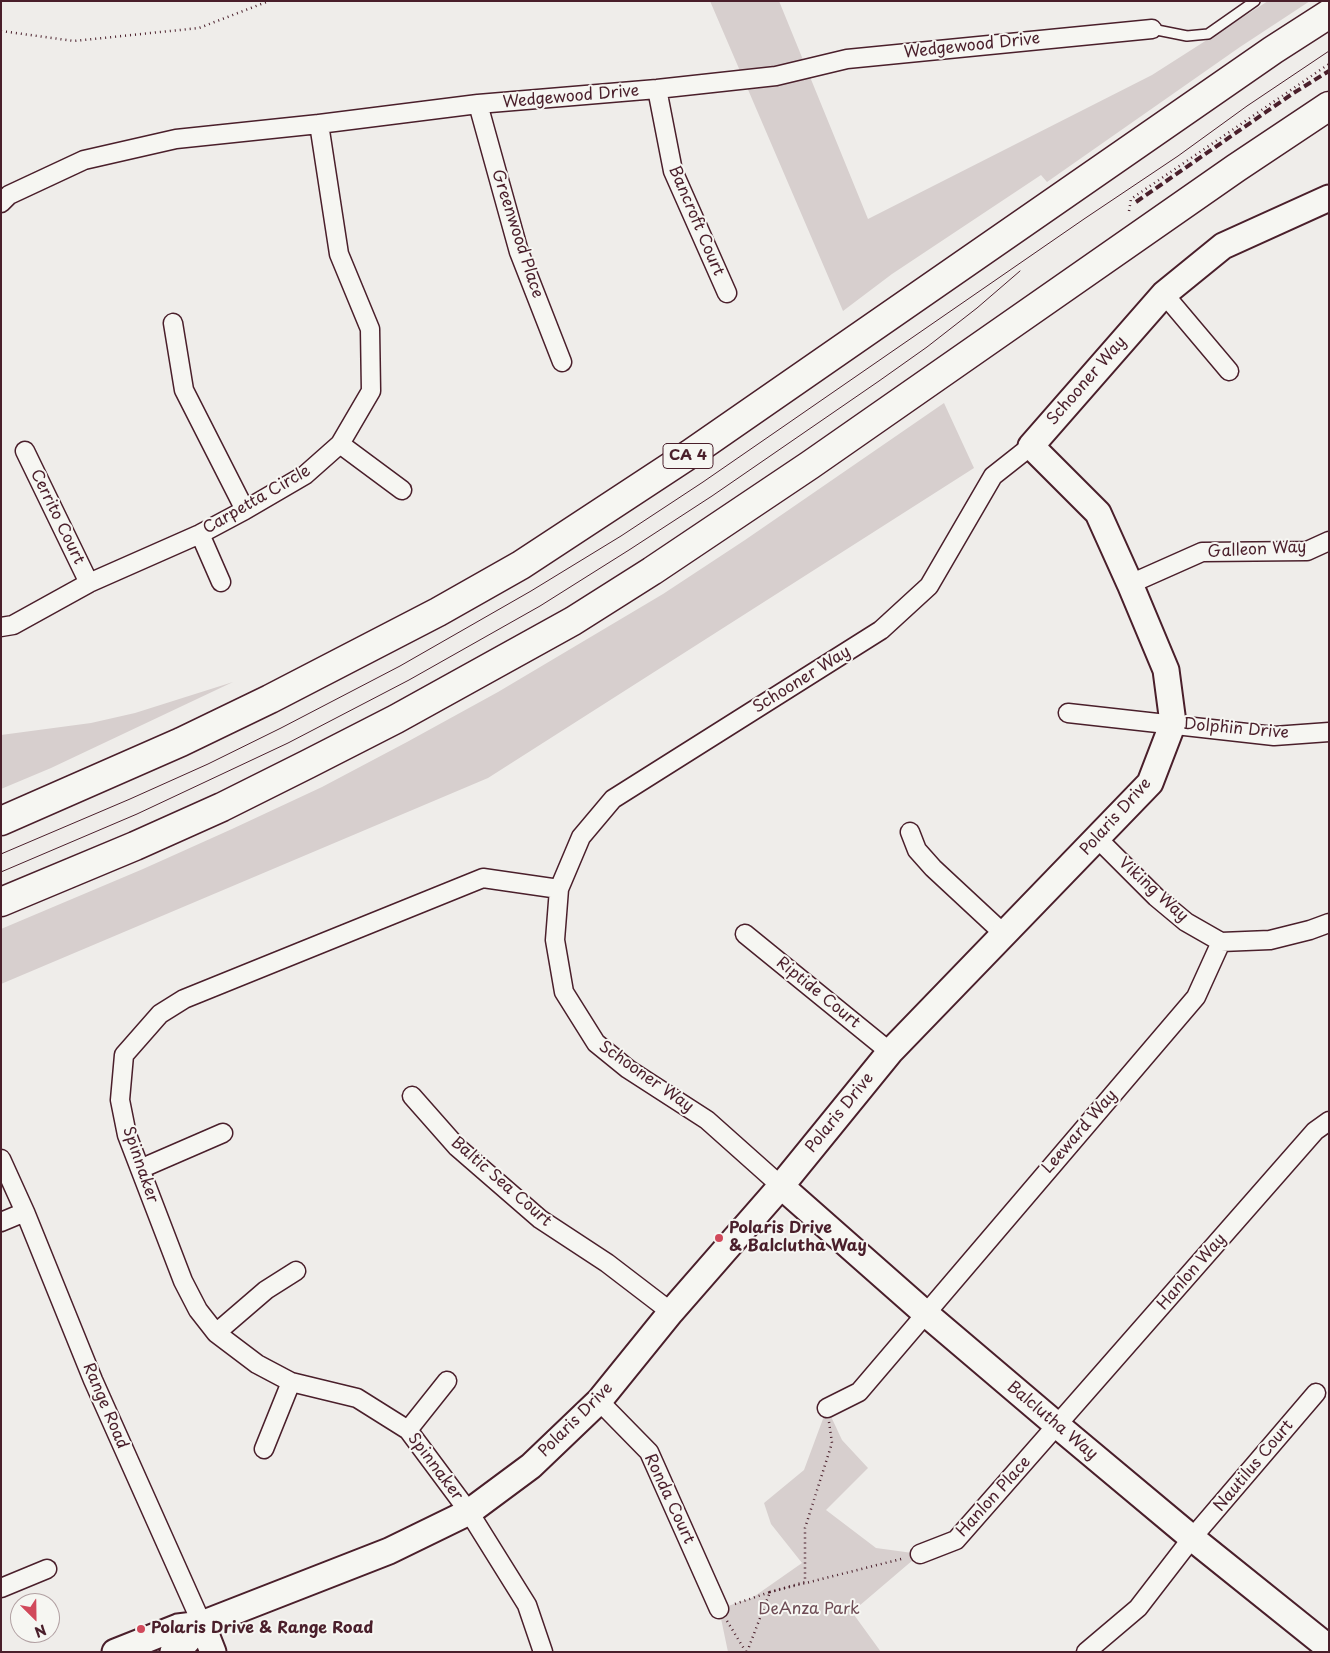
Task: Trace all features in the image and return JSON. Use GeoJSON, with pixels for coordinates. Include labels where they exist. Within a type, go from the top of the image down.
{"type":"FeatureCollection","features":[{"type":"Feature","properties":{"kind":"highway","name":"CA 4"},"geometry":{"type":"LineString","coordinates":[[1,821],[181,742],[270,699],[430,616],[521,565],[690,454],[1264,56],[1329,14]]}},
{"type":"Feature","properties":{"kind":"highway"},"geometry":{"type":"LineString","coordinates":[[1,902],[135,846],[291,773],[396,719],[573,620],[652,571],[810,465],[1236,168],[1329,106]]}},
{"type":"Feature","properties":{"kind":"street","name":"Wedgewood Drive"},"geometry":{"type":"LineString","coordinates":[[4,194],[84,160],[176,139],[319,124],[478,104],[657,89],[776,76],[847,59],[1152,28]]}},
{"type":"Feature","properties":{"kind":"street","name":"Bancroft Court"},"geometry":{"type":"LineString","coordinates":[[657,89],[673,171],[727,293]]}},
{"type":"Feature","properties":{"kind":"street","name":"Greenwood Place"},"geometry":{"type":"LineString","coordinates":[[478,104],[519,252],[562,362]]}},
{"type":"Feature","properties":{"kind":"street","name":"Carpetta Circle"},"geometry":{"type":"LineString","coordinates":[[1,627],[13,625],[89,583],[200,534],[245,510],[305,475],[340,444],[372,391],[370,329],[339,254],[319,124]]}},
{"type":"Feature","properties":{"kind":"street","name":"Schooner Way"},"geometry":{"type":"LineString","coordinates":[[781,1186],[707,1120],[628,1069],[596,1043],[564,992],[554,940],[559,889],[581,836],[613,799],[881,630],[929,586],[993,476],[1031,446],[1164,294],[1223,246],[1329,198]]}},
{"type":"Feature","properties":{"kind":"street"},"geometry":{"type":"LineString","coordinates":[[1164,294],[1229,370]]}},
{"type":"Feature","properties":{"kind":"street"},"geometry":{"type":"LineString","coordinates":[[173,323],[184,390],[245,510]]}},
{"type":"Feature","properties":{"kind":"street"},"geometry":{"type":"LineString","coordinates":[[340,444],[402,490]]}},
{"type":"Feature","properties":{"kind":"street","name":"Polaris Drive"},"geometry":{"type":"LineString","coordinates":[[115,1652],[178,1627],[202,1624],[389,1551],[469,1512],[531,1466],[599,1401],[671,1312],[781,1186],[890,1052],[1098,839],[1150,783],[1172,723],[1166,670],[1098,513],[1031,446]]}},
{"type":"Feature","properties":{"kind":"street","name":"Cerrito Court"},"geometry":{"type":"LineString","coordinates":[[25,450],[89,583]]}},
{"type":"Feature","properties":{"kind":"street"},"geometry":{"type":"LineString","coordinates":[[200,534],[221,582]]}},
{"type":"Feature","properties":{"kind":"street","name":"Galleon Way"},"geometry":{"type":"LineString","coordinates":[[1130,584],[1202,552],[1307,551],[1329,541]]}},
{"type":"Feature","properties":{"kind":"street","name":"Dolphin Drive"},"geometry":{"type":"LineString","coordinates":[[1068,713],[1172,723],[1274,736],[1329,732]]}},
{"type":"Feature","properties":{"kind":"street"},"geometry":{"type":"LineString","coordinates":[[910,832],[917,850],[933,868],[1004,934]]}},
{"type":"Feature","properties":{"kind":"street","name":"Viking Way"},"geometry":{"type":"LineString","coordinates":[[1098,839],[1156,897],[1186,922],[1221,942]]}},
{"type":"Feature","properties":{"kind":"street","name":"Spinnaker"},"geometry":{"type":"LineString","coordinates":[[543,1652],[527,1605],[469,1512],[408,1430],[357,1398],[291,1382],[257,1364],[216,1333],[198,1310],[182,1281],[127,1135],[120,1100],[124,1055],[160,1014],[184,998],[483,878],[559,889]]}},
{"type":"Feature","properties":{"kind":"street"},"geometry":{"type":"LineString","coordinates":[[1221,942],[1270,940],[1329,923]]}},
{"type":"Feature","properties":{"kind":"street","name":"Riptide Court"},"geometry":{"type":"LineString","coordinates":[[746,934],[890,1052]]}},
{"type":"Feature","properties":{"kind":"street","name":"Leeward Way"},"geometry":{"type":"LineString","coordinates":[[827,1408],[859,1392],[1196,997],[1221,942]]}},
{"type":"Feature","properties":{"kind":"street","name":"Baltic Sea Court"},"geometry":{"type":"LineString","coordinates":[[412,1096],[457,1147],[540,1219],[606,1262],[671,1312]]}},
{"type":"Feature","properties":{"kind":"street","name":"Hanlon Way"},"geometry":{"type":"LineString","coordinates":[[1058,1426],[1315,1131],[1329,1121]]}},
{"type":"Feature","properties":{"kind":"street"},"geometry":{"type":"LineString","coordinates":[[140,1169],[224,1133]]}},
{"type":"Feature","properties":{"kind":"street","name":"Range Road"},"geometry":{"type":"LineString","coordinates":[[1,1159],[25,1212],[93,1380],[213,1652]]}},
{"type":"Feature","properties":{"kind":"street","name":"Balclutha Way"},"geometry":{"type":"LineString","coordinates":[[781,1186],[925,1313],[1058,1426],[1328,1650]]}},
{"type":"Feature","properties":{"kind":"street"},"geometry":{"type":"LineString","coordinates":[[1,1222],[25,1212]]}},
{"type":"Feature","properties":{"kind":"street"},"geometry":{"type":"LineString","coordinates":[[216,1333],[266,1290],[296,1271]]}},
{"type":"Feature","properties":{"kind":"street"},"geometry":{"type":"LineString","coordinates":[[408,1430],[447,1381]]}},
{"type":"Feature","properties":{"kind":"street"},"geometry":{"type":"LineString","coordinates":[[264,1449],[291,1382]]}},
{"type":"Feature","properties":{"kind":"street","name":"Nautilus Court"},"geometry":{"type":"LineString","coordinates":[[1086,1652],[1138,1608],[1192,1538],[1316,1393]]}},
{"type":"Feature","properties":{"kind":"street","name":"Ronda Court"},"geometry":{"type":"LineString","coordinates":[[599,1401],[649,1452],[719,1609]]}},
{"type":"Feature","properties":{"kind":"street","name":"Hanlon Place"},"geometry":{"type":"LineString","coordinates":[[920,1554],[956,1540],[1058,1426]]}},
{"type":"Feature","properties":{"kind":"street"},"geometry":{"type":"LineString","coordinates":[[1,1588],[47,1569]]}},
{"type":"Feature","properties":{"kind":"street","name":"Polaris Drive"},"geometry":{"type":"LineString","coordinates":[[173,1652],[181,1648],[202,1624]]}},
{"type":"Feature","properties":{"kind":"lane"},"geometry":{"type":"LineString","coordinates":[[1152,28],[1187,36],[1208,34],[1255,1]]}},
{"type":"Feature","properties":{"kind":"path"},"geometry":{"type":"LineString","coordinates":[[1,31],[74,41],[199,28],[269,1]]}},
{"type":"Feature","properties":{"kind":"path"},"geometry":{"type":"LineString","coordinates":[[1129,211],[1131,198],[1329,64]]}},
{"type":"Feature","properties":{"kind":"path"},"geometry":{"type":"LineString","coordinates":[[747,1652],[719,1609],[805,1582],[805,1528],[832,1443],[827,1408]]}},
{"type":"Feature","properties":{"kind":"path"},"geometry":{"type":"LineString","coordinates":[[770,1592],[920,1554]]}},
{"type":"Feature","properties":{"kind":"path"},"geometry":{"type":"LineString","coordinates":[[747,1652],[770,1592]]}},
{"type":"Feature","properties":{"kind":"green space"},"geometry":{"type":"Polygon","coordinates":[[[710,1],[779,1],[868,219],[1152,75],[1268,1],[1310,1],[1240,47],[1047,182],[1041,175],[892,274],[843,311],[710,1]]]}},
{"type":"Feature","properties":{"kind":"green space"},"geometry":{"type":"Polygon","coordinates":[[[944,403],[974,468],[488,778],[1,984],[1,929],[143,869],[322,787],[498,692],[663,594],[944,403]]]}},
{"type":"Feature","properties":{"kind":"green space"},"geometry":{"type":"Polygon","coordinates":[[[233,682],[51,768],[1,789],[1,735],[91,723],[135,713],[233,682]]]}},
{"type":"Feature","properties":{"kind":"green space","name":"DeAnza Park"},"geometry":{"type":"Polygon","coordinates":[[[827,1408],[842,1440],[868,1468],[826,1510],[876,1548],[920,1554],[852,1612],[881,1652],[728,1652],[719,1609],[752,1598],[802,1563],[771,1524],[764,1503],[804,1470],[827,1408]]]}},
{"type":"Feature","properties":{"kind":"tram line"},"geometry":{"type":"LineString","coordinates":[[1,854],[208,764],[281,728],[400,666],[531,591],[621,536],[703,482],[1329,51]]}},
{"type":"Feature","properties":{"kind":"tram line"},"geometry":{"type":"LineString","coordinates":[[1,872],[137,814],[288,743],[409,680],[540,606],[712,496],[879,381],[977,308],[1020,271]]}},
{"type":"Feature","properties":{"kind":"railway"},"geometry":{"type":"LineString","coordinates":[[1136,202],[1292,94],[1329,71]]}},
{"type":"Feature","properties":{"kind":"place","name":"Polaris Drive & Balclutha Way"},"geometry":{"type":"Point","coordinates":[719,1238]}},
{"type":"Feature","properties":{"kind":"place","name":"Polaris Drive & Range Road"},"geometry":{"type":"Point","coordinates":[141,1629]}}]}
